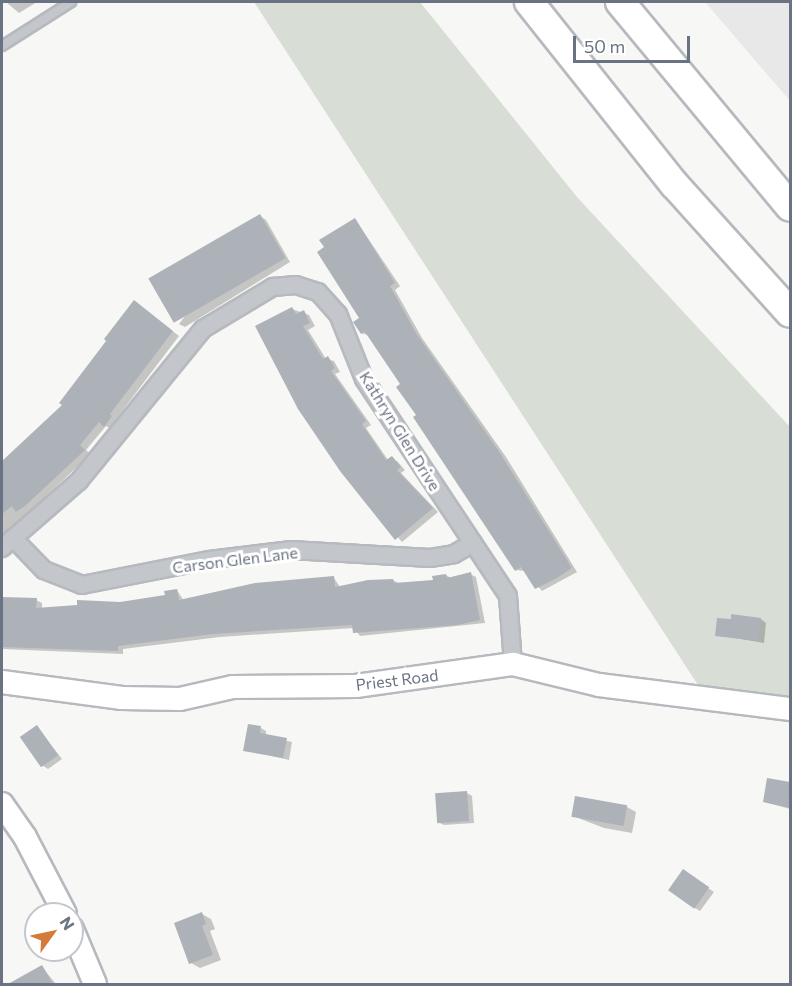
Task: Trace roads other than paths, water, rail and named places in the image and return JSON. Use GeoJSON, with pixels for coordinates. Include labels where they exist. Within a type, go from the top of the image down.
{"type":"FeatureCollection","features":[{"type":"Feature","properties":{"kind":"highway"},"geometry":{"type":"LineString","coordinates":[[529,2],[674,184],[790,313]]}},
{"type":"Feature","properties":{"kind":"highway"},"geometry":{"type":"LineString","coordinates":[[620,2],[790,207]]}},
{"type":"Feature","properties":{"kind":"street","name":"Kathryn Glen Drive"},"geometry":{"type":"LineString","coordinates":[[7,543],[79,482],[203,329],[273,287],[296,285],[318,292],[338,314],[364,379],[508,596],[513,664]]}},
{"type":"Feature","properties":{"kind":"street","name":"Carson Glen Lane"},"geometry":{"type":"LineString","coordinates":[[7,543],[44,570],[82,585],[209,560],[291,550],[430,558],[454,554],[473,543]]}},
{"type":"Feature","properties":{"kind":"street","name":"Priest Road"},"geometry":{"type":"LineString","coordinates":[[2,682],[122,698],[180,699],[233,687],[356,686],[513,664],[599,685],[790,709]]}},
{"type":"Feature","properties":{"kind":"street"},"geometry":{"type":"LineString","coordinates":[[2,804],[25,837],[59,902]]}},
{"type":"Feature","properties":{"kind":"street"},"geometry":{"type":"LineString","coordinates":[[84,958],[95,984]]}},
{"type":"Feature","properties":{"kind":"lane"},"geometry":{"type":"LineString","coordinates":[[2,46],[71,2]]}}]}
